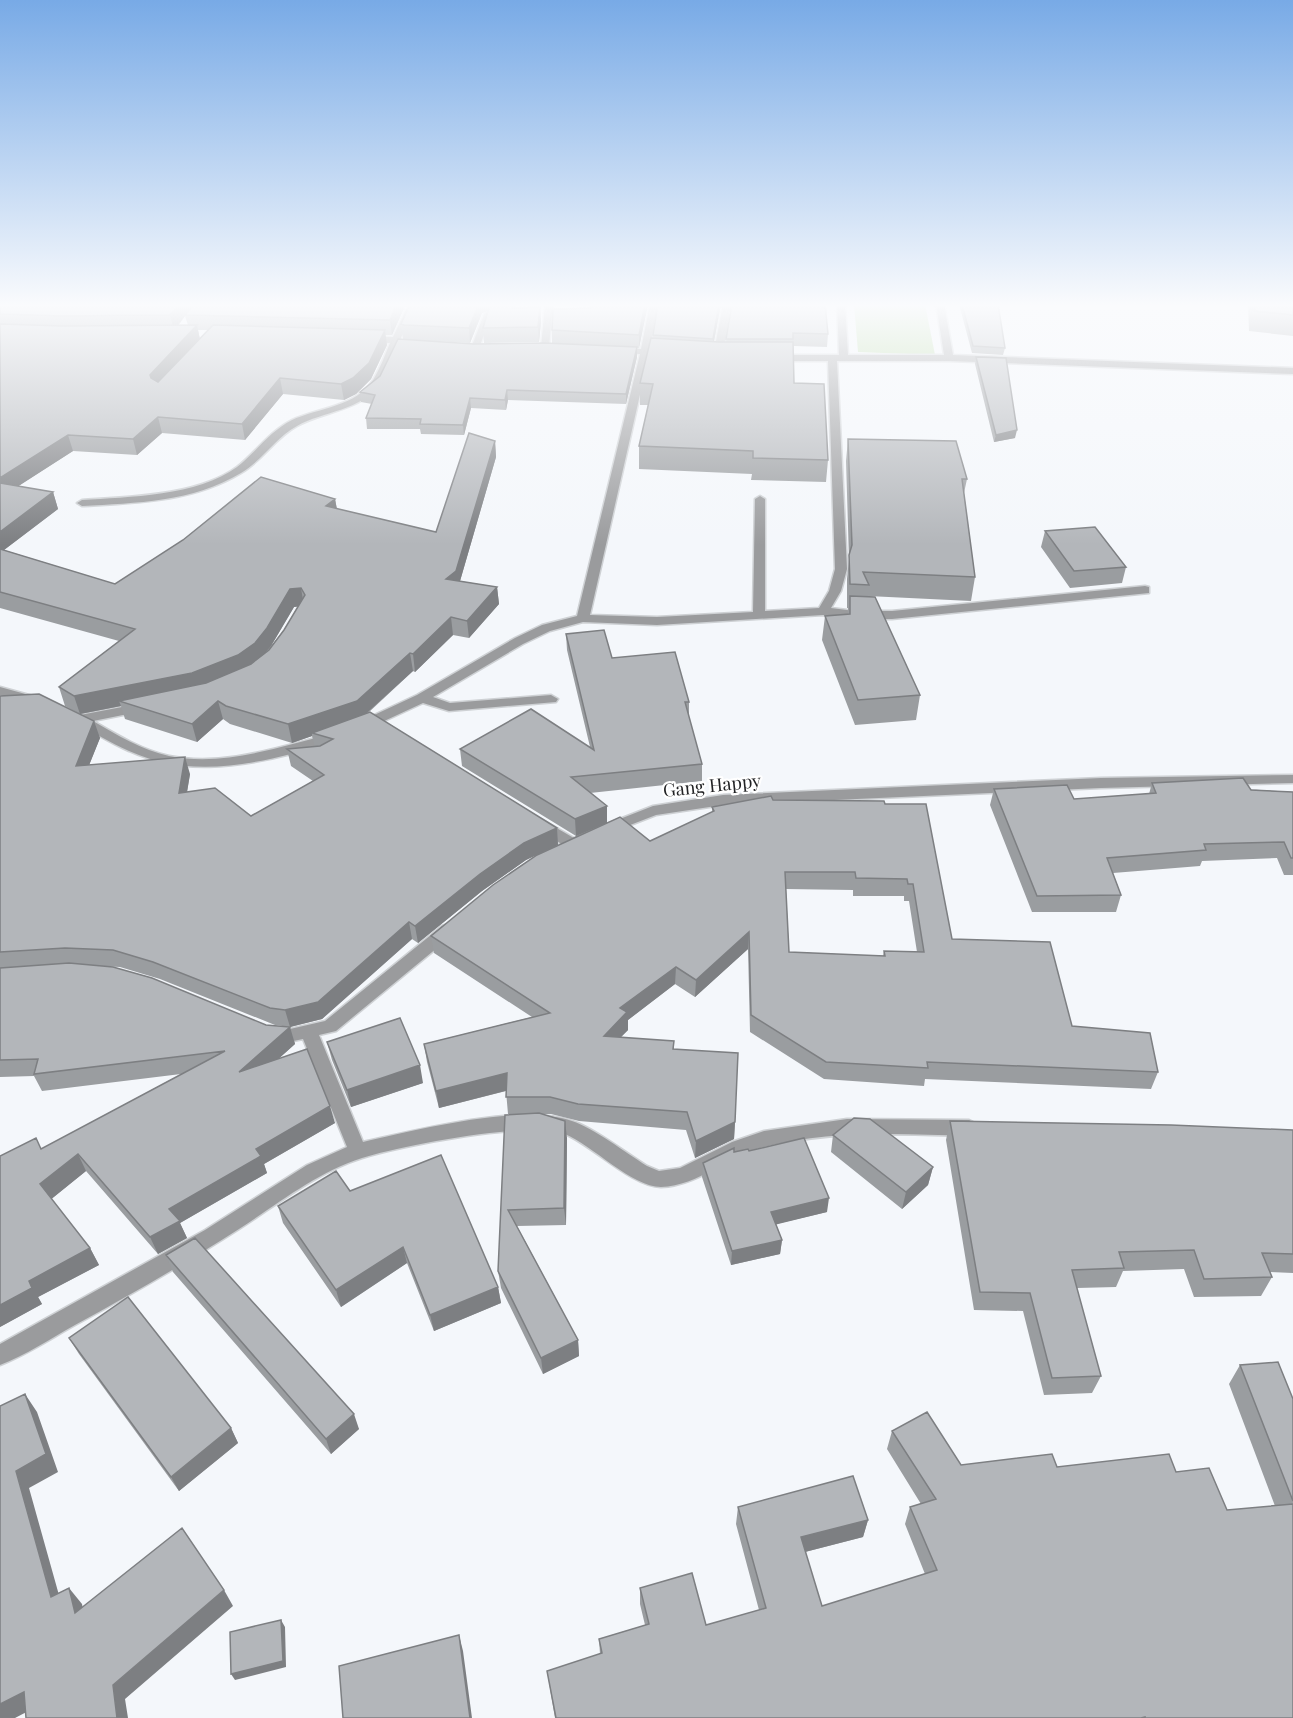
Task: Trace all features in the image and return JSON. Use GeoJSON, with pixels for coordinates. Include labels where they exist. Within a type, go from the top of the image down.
{"type":"FeatureCollection","features":[{"type":"Feature","properties":{"kind":"street"},"geometry":{"type":"LineString","coordinates":[[82,503],[156,498],[188,491],[239,470],[281,431],[296,422],[342,407],[375,384]]}},
{"type":"Feature","properties":{"kind":"street"},"geometry":{"type":"LineString","coordinates":[[583,618],[638,384]]}},
{"type":"Feature","properties":{"kind":"street"},"geometry":{"type":"LineString","coordinates":[[823,611],[835,591],[841,569],[838,384]]}},
{"type":"Feature","properties":{"kind":"street"},"geometry":{"type":"LineString","coordinates":[[759,615],[760,498]]}},
{"type":"Feature","properties":{"kind":"street"},"geometry":{"type":"LineString","coordinates":[[157,705],[76,717],[114,739],[167,760],[200,763],[248,758],[301,747],[380,724],[519,641],[546,628],[583,618],[657,621],[823,611],[855,615],[892,615],[1145,590]]}},
{"type":"Feature","properties":{"kind":"street"},"geometry":{"type":"LineString","coordinates":[[0,690],[49,705]]}},
{"type":"Feature","properties":{"kind":"street"},"geometry":{"type":"LineString","coordinates":[[422,698],[449,707],[551,699]]}},
{"type":"Feature","properties":{"kind":"street","name":"Gang Happy"},"geometry":{"type":"LineString","coordinates":[[553,856],[653,811],[723,800],[1101,783],[1293,779]]}},
{"type":"Feature","properties":{"kind":"street"},"geometry":{"type":"LineString","coordinates":[[528,816],[574,845]]}},
{"type":"Feature","properties":{"kind":"street"},"geometry":{"type":"LineString","coordinates":[[261,1029],[290,1036],[330,1026],[462,918]]}},
{"type":"Feature","properties":{"kind":"street"},"geometry":{"type":"LineString","coordinates":[[309,1033],[358,1151]]}},
{"type":"Feature","properties":{"kind":"street"},"geometry":{"type":"LineString","coordinates":[[0,1354],[100,1301],[212,1236],[315,1171],[358,1151],[437,1134],[512,1122],[541,1121],[569,1126],[640,1172],[659,1179],[683,1175],[764,1139],[847,1126],[987,1129]]}},
{"type":"Feature","properties":{"kind":"building"},"geometry":{"type":"Polygon","coordinates":[[[0,384],[275,384],[242,424],[158,417],[133,439],[68,435],[0,478],[0,384]]]}},
{"type":"Feature","properties":{"kind":"building"},"geometry":{"type":"Polygon","coordinates":[[[370,384],[628,384],[626,394],[507,390],[505,400],[470,398],[463,425],[420,424],[421,419],[366,418],[375,395],[360,392],[370,384]]]}},
{"type":"Feature","properties":{"kind":"building"},"geometry":{"type":"Polygon","coordinates":[[[653,384],[824,384],[828,460],[753,458],[753,451],[639,446],[653,384]]]}},
{"type":"Feature","properties":{"kind":"building"},"geometry":{"type":"Polygon","coordinates":[[[983,384],[1010,384],[1017,430],[996,435],[983,384]]]}},
{"type":"Feature","properties":{"kind":"building"},"geometry":{"type":"Polygon","coordinates":[[[469,433],[495,441],[456,571],[446,579],[497,587],[467,621],[451,617],[413,654],[410,653],[357,701],[288,724],[226,706],[218,701],[192,724],[119,701],[206,683],[251,664],[269,650],[284,630],[305,595],[301,588],[290,589],[267,628],[255,643],[238,655],[192,673],[74,696],[59,687],[135,629],[0,592],[0,549],[115,584],[183,540],[261,477],[335,499],[326,506],[436,532],[469,433]]]}},
{"type":"Feature","properties":{"kind":"building"},"geometry":{"type":"Polygon","coordinates":[[[848,439],[956,441],[967,479],[962,479],[975,577],[863,572],[869,585],[850,584],[849,555],[852,545],[848,439]]]}},
{"type":"Feature","properties":{"kind":"building"},"geometry":{"type":"Polygon","coordinates":[[[0,483],[53,492],[0,532],[0,483]]]}},
{"type":"Feature","properties":{"kind":"building"},"geometry":{"type":"Polygon","coordinates":[[[1095,527],[1126,567],[1074,571],[1045,531],[1095,527]]]}},
{"type":"Feature","properties":{"kind":"building"},"geometry":{"type":"Polygon","coordinates":[[[850,596],[875,597],[920,695],[858,700],[825,616],[850,614],[850,596]]]}},
{"type":"Feature","properties":{"kind":"building"},"geometry":{"type":"Polygon","coordinates":[[[604,630],[612,658],[675,652],[689,702],[685,702],[702,764],[571,777],[607,806],[575,819],[460,749],[531,709],[594,750],[566,634],[604,630]]]}},
{"type":"Feature","properties":{"kind":"building"},"geometry":{"type":"Polygon","coordinates":[[[39,694],[94,721],[76,766],[185,757],[179,793],[215,788],[251,816],[324,775],[287,749],[320,746],[333,739],[312,733],[370,712],[557,828],[524,843],[480,874],[415,926],[409,922],[318,1002],[285,1010],[270,1008],[153,962],[113,950],[65,948],[0,952],[0,696],[39,694]]]}},
{"type":"Feature","properties":{"kind":"building"},"geometry":{"type":"Polygon","coordinates":[[[1243,778],[1251,790],[1293,792],[1293,858],[1284,842],[1204,844],[1206,850],[1107,858],[1121,895],[1037,896],[994,789],[1067,785],[1074,799],[1156,793],[1152,783],[1243,778]]]}},
{"type":"Feature","properties":{"kind":"building"},"geometry":{"type":"Polygon","coordinates":[[[771,796],[773,800],[884,801],[885,804],[926,804],[952,939],[1050,942],[1072,1026],[1150,1033],[1158,1072],[927,1062],[928,1068],[826,1062],[751,1015],[749,932],[696,980],[676,967],[620,1008],[627,1012],[604,1036],[674,1041],[673,1049],[738,1053],[735,1122],[696,1141],[687,1112],[578,1104],[550,1097],[506,1097],[507,1073],[436,1091],[424,1044],[550,1013],[431,936],[493,885],[537,855],[620,817],[650,841],[714,811],[712,807],[771,796]],[[785,872],[789,952],[885,956],[884,951],[924,952],[913,884],[908,884],[907,879],[856,878],[855,872],[785,872]]]}},
{"type":"Feature","properties":{"kind":"building"},"geometry":{"type":"Polygon","coordinates":[[[69,963],[113,967],[152,978],[266,1025],[290,1027],[239,1072],[307,1049],[330,1106],[256,1149],[261,1156],[169,1209],[180,1221],[150,1237],[78,1154],[40,1184],[90,1248],[29,1281],[32,1288],[0,1305],[0,1156],[36,1138],[41,1149],[225,1051],[34,1074],[38,1059],[0,1060],[0,968],[69,963]]]}},
{"type":"Feature","properties":{"kind":"building"},"geometry":{"type":"Polygon","coordinates":[[[400,1018],[420,1065],[347,1090],[327,1042],[400,1018]]]}},
{"type":"Feature","properties":{"kind":"building"},"geometry":{"type":"Polygon","coordinates":[[[539,1113],[565,1121],[564,1208],[508,1210],[578,1340],[541,1358],[498,1271],[505,1115],[539,1113]]]}},
{"type":"Feature","properties":{"kind":"building"},"geometry":{"type":"Polygon","coordinates":[[[854,1118],[870,1119],[933,1167],[906,1192],[833,1135],[854,1118]]]}},
{"type":"Feature","properties":{"kind":"building"},"geometry":{"type":"Polygon","coordinates":[[[950,1121],[1293,1130],[1293,1254],[1262,1253],[1272,1277],[1204,1279],[1194,1250],[1119,1252],[1124,1268],[1072,1270],[1101,1376],[1052,1378],[1030,1293],[980,1292],[950,1121]]]}},
{"type":"Feature","properties":{"kind":"building"},"geometry":{"type":"Polygon","coordinates":[[[804,1138],[829,1198],[771,1212],[782,1240],[732,1251],[703,1163],[734,1148],[734,1152],[748,1149],[749,1151],[804,1138]]]}},
{"type":"Feature","properties":{"kind":"building"},"geometry":{"type":"Polygon","coordinates":[[[441,1155],[498,1287],[430,1315],[403,1247],[336,1290],[278,1206],[336,1171],[350,1191],[441,1155]]]}},
{"type":"Feature","properties":{"kind":"building"},"geometry":{"type":"Polygon","coordinates":[[[195,1238],[354,1414],[326,1439],[166,1255],[195,1238]]]}},
{"type":"Feature","properties":{"kind":"building"},"geometry":{"type":"Polygon","coordinates":[[[128,1297],[231,1428],[171,1477],[69,1338],[128,1297]]]}},
{"type":"Feature","properties":{"kind":"building"},"geometry":{"type":"Polygon","coordinates":[[[1278,1362],[1293,1399],[1293,1501],[1240,1365],[1278,1362]]]}},
{"type":"Feature","properties":{"kind":"building"},"geometry":{"type":"Polygon","coordinates":[[[25,1394],[46,1454],[16,1471],[51,1597],[69,1588],[75,1613],[182,1528],[224,1590],[113,1685],[117,1718],[26,1718],[24,1692],[0,1704],[0,1406],[25,1394]]]}},
{"type":"Feature","properties":{"kind":"building"},"geometry":{"type":"Polygon","coordinates":[[[927,1412],[961,1465],[1052,1454],[1057,1467],[1169,1454],[1176,1472],[1209,1468],[1227,1510],[1293,1504],[1293,1718],[556,1718],[547,1671],[602,1653],[599,1639],[649,1624],[640,1588],[692,1573],[706,1625],[766,1608],[738,1507],[853,1476],[868,1520],[801,1537],[822,1606],[937,1570],[910,1507],[936,1499],[892,1431],[927,1412]]]}},
{"type":"Feature","properties":{"kind":"building"},"geometry":{"type":"Polygon","coordinates":[[[281,1620],[283,1661],[231,1674],[230,1632],[281,1620]]]}},
{"type":"Feature","properties":{"kind":"building"},"geometry":{"type":"Polygon","coordinates":[[[459,1635],[470,1718],[343,1718],[339,1666],[459,1635]]]}}]}
